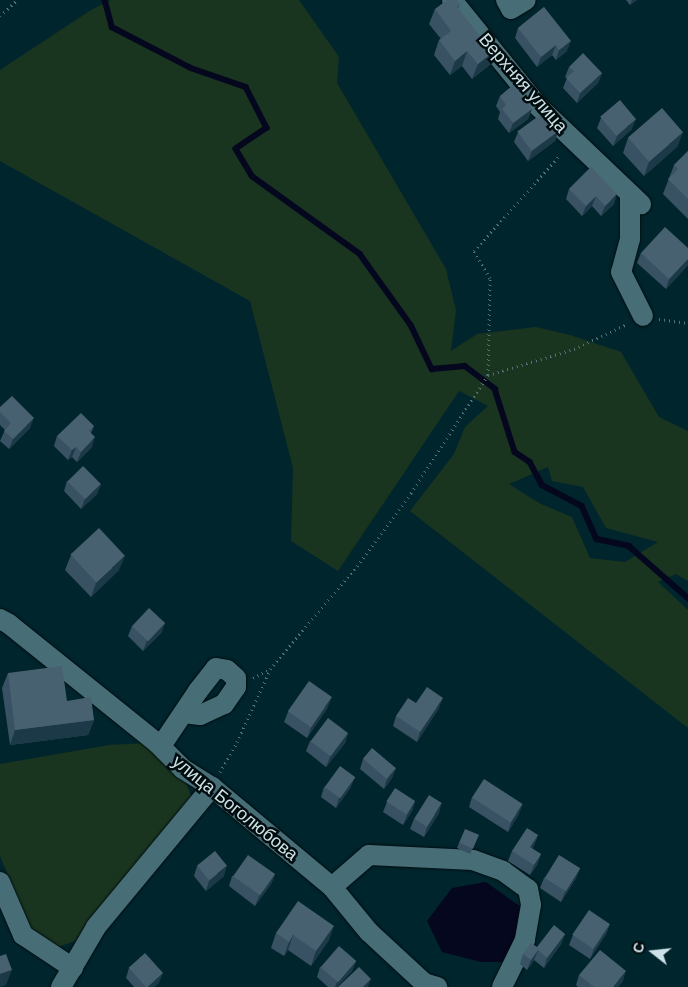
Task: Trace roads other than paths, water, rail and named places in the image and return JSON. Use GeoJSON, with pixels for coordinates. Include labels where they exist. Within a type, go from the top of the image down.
{"type":"FeatureCollection","features":[{"type":"Feature","properties":{"kind":"street","name":"Верхняя улица"},"geometry":{"type":"LineString","coordinates":[[452,0],[539,107],[635,199],[630,239],[620,272],[643,316]]}},
{"type":"Feature","properties":{"kind":"street"},"geometry":{"type":"LineString","coordinates":[[506,0],[511,9],[526,0]]}},
{"type":"Feature","properties":{"kind":"street","name":"улица Боголюбова"},"geometry":{"type":"LineString","coordinates":[[0,619],[9,624],[161,746],[183,769],[212,787],[332,887],[369,932],[424,983],[437,987]]}},
{"type":"Feature","properties":{"kind":"street"},"geometry":{"type":"LineString","coordinates":[[161,746],[184,713],[216,668],[227,670],[236,678],[236,688],[224,704],[200,715],[184,713]]}},
{"type":"Feature","properties":{"kind":"street"},"geometry":{"type":"LineString","coordinates":[[61,987],[96,927],[212,787]]}},
{"type":"Feature","properties":{"kind":"street"},"geometry":{"type":"LineString","coordinates":[[332,887],[369,855],[473,860],[502,871],[528,889],[531,905],[525,940],[502,987]]}},
{"type":"Feature","properties":{"kind":"street"},"geometry":{"type":"LineString","coordinates":[[0,882],[23,935],[73,968]]}},
{"type":"Feature","properties":{"kind":"water"},"geometry":{"type":"Polygon","coordinates":[[[486,882],[521,907],[521,949],[505,962],[481,962],[442,952],[427,921],[452,888],[486,882]]]}},
{"type":"Feature","properties":{"kind":"waterway"},"geometry":{"type":"LineString","coordinates":[[105,0],[112,27],[191,68],[246,87],[267,128],[236,149],[252,176],[360,254],[411,325],[432,369],[465,366],[495,389],[515,452],[530,462],[542,485],[582,506],[597,539],[629,546],[688,598]]}}]}
